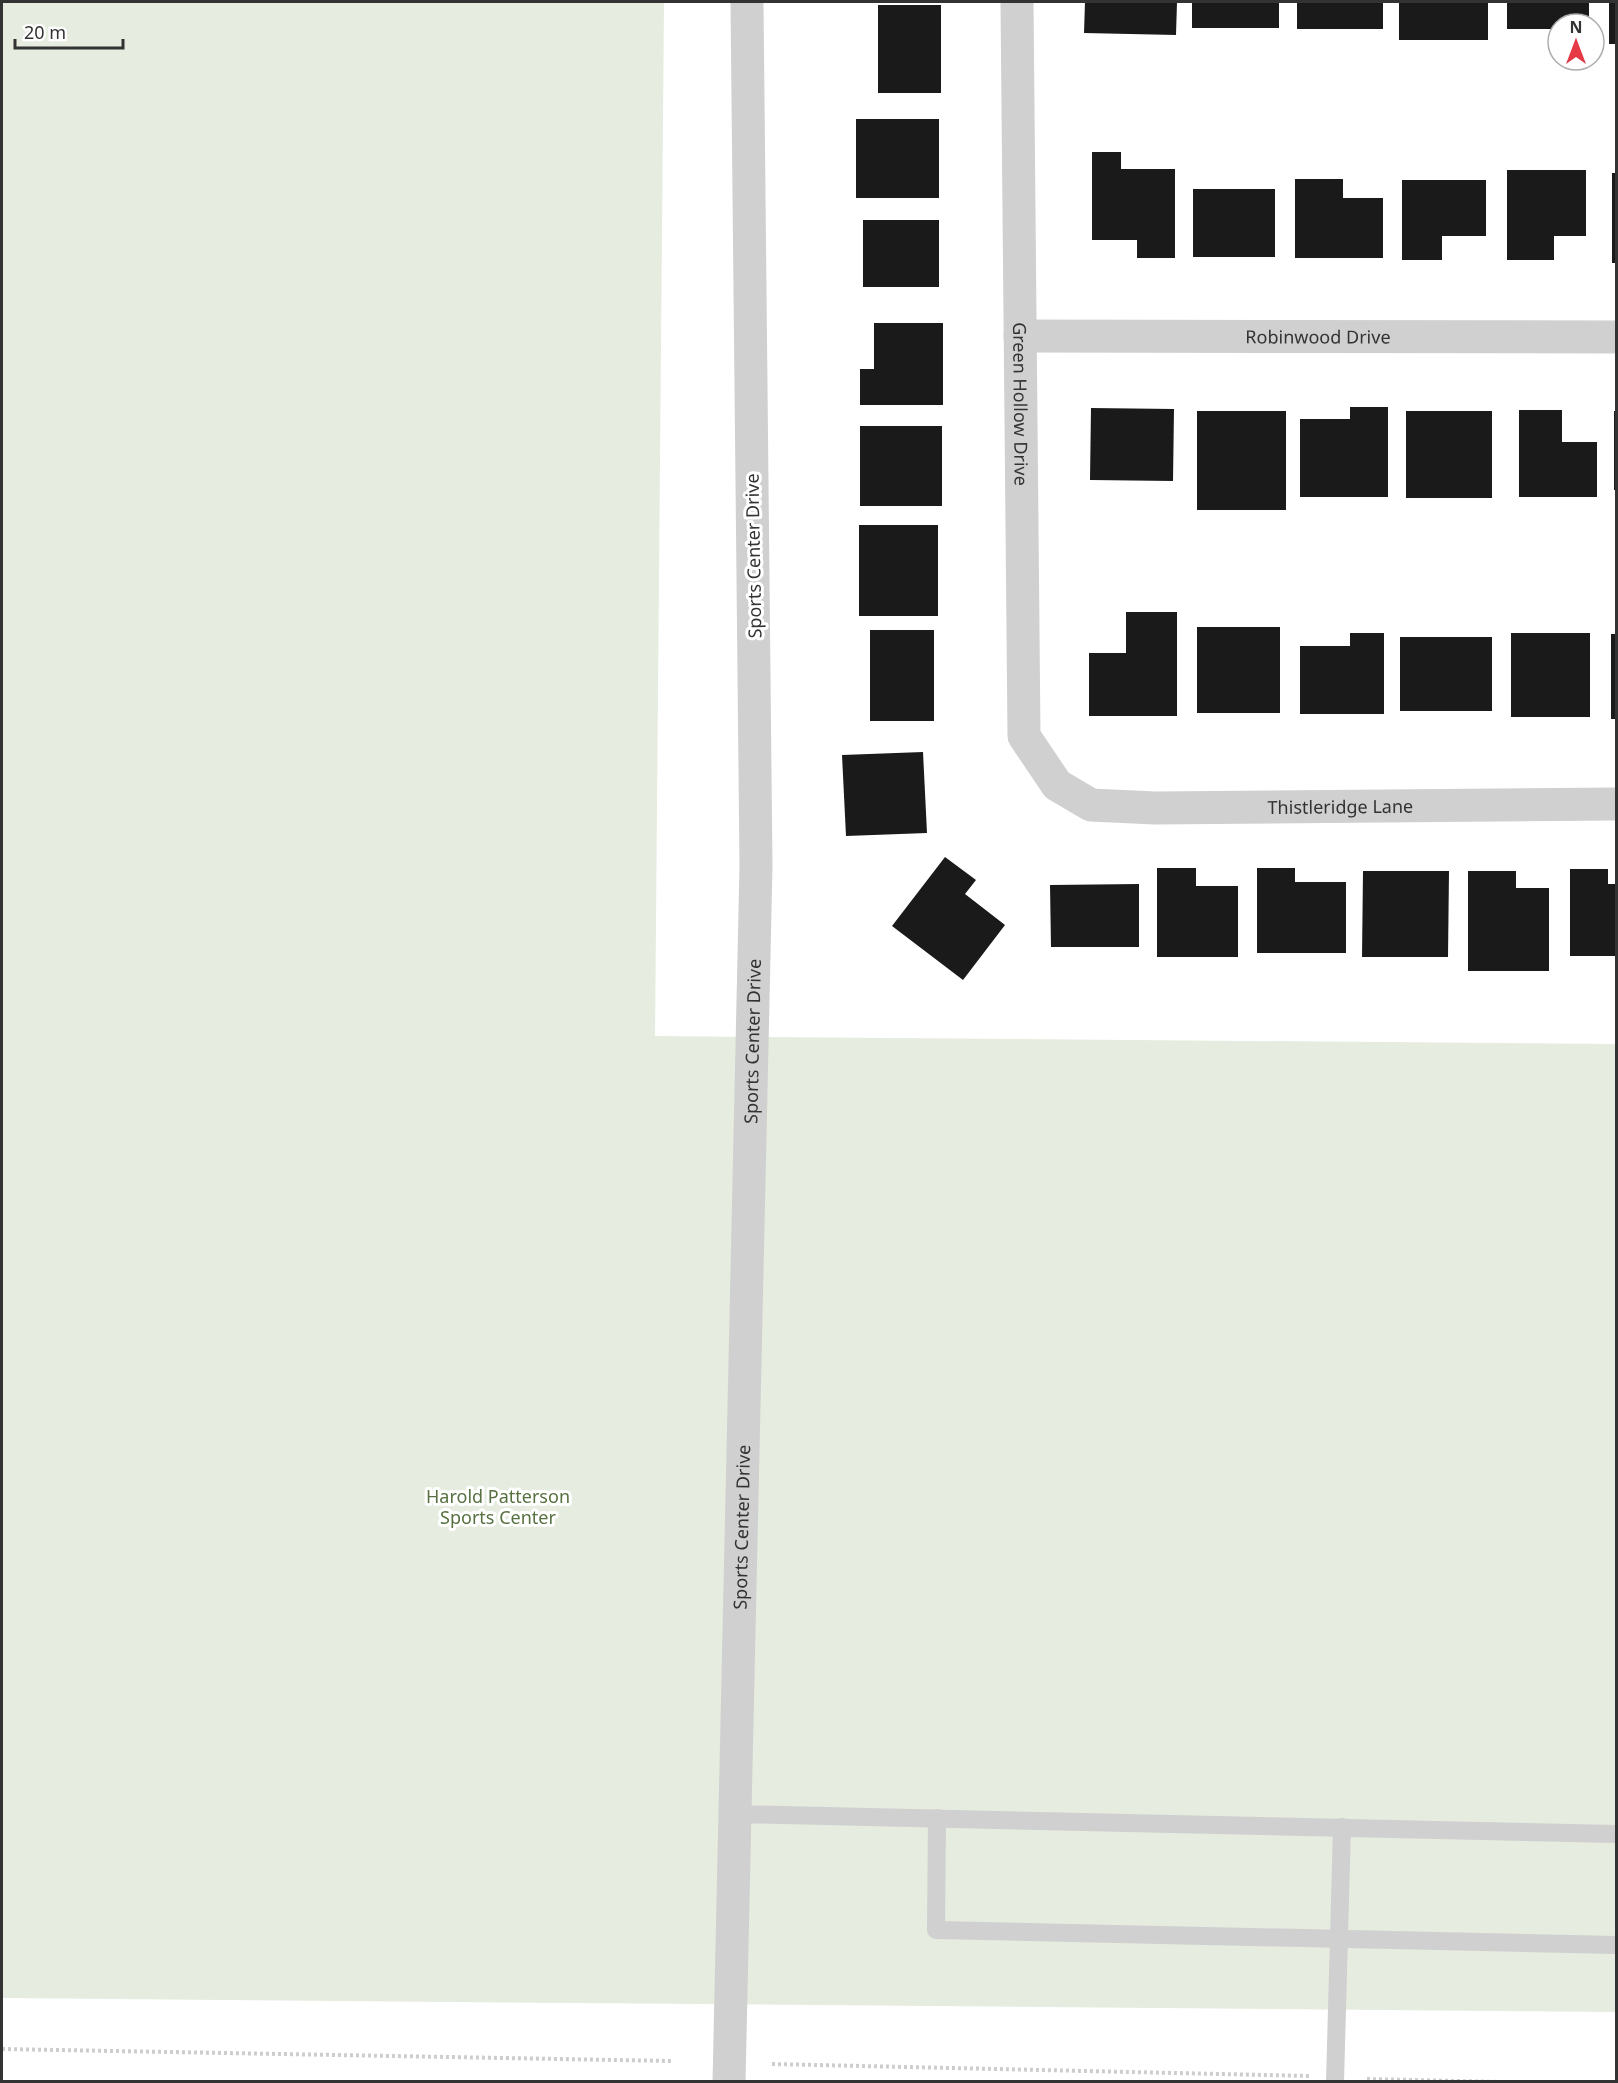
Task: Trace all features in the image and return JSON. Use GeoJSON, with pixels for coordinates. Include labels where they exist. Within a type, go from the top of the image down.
{"type":"FeatureCollection","features":[{"type":"Feature","properties":{"kind":"street","name":"Sports Center Drive"},"geometry":{"type":"LineString","coordinates":[[729,2082],[756,866],[747,2]]}},
{"type":"Feature","properties":{"kind":"street","name":"Green Hollow Drive"},"geometry":{"type":"LineString","coordinates":[[1017,2],[1024,736],[1057,785],[1068,791]]}},
{"type":"Feature","properties":{"kind":"street","name":"Robinwood Drive"},"geometry":{"type":"LineString","coordinates":[[1020,336],[1617,337]]}},
{"type":"Feature","properties":{"kind":"street","name":"Thistleridge Lane"},"geometry":{"type":"LineString","coordinates":[[1068,791],[1091,805],[1155,808],[1617,804]]}},
{"type":"Feature","properties":{"kind":"lane"},"geometry":{"type":"LineString","coordinates":[[735,1814],[1617,1834]]}},
{"type":"Feature","properties":{"kind":"lane"},"geometry":{"type":"LineString","coordinates":[[937,1818],[936,1930],[1617,1945]]}},
{"type":"Feature","properties":{"kind":"lane"},"geometry":{"type":"LineString","coordinates":[[1335,2082],[1342,1827]]}},
{"type":"Feature","properties":{"kind":"path"},"geometry":{"type":"LineString","coordinates":[[2,2049],[671,2061]]}},
{"type":"Feature","properties":{"kind":"path"},"geometry":{"type":"LineString","coordinates":[[772,2064],[1310,2076]]}},
{"type":"Feature","properties":{"kind":"path"},"geometry":{"type":"LineString","coordinates":[[1367,2079],[1501,2082]]}},
{"type":"Feature","properties":{"kind":"green space","name":"Harold Patterson Sports Center"},"geometry":{"type":"Polygon","coordinates":[[[2,2],[664,2],[655,1036],[1616,1044],[1616,2012],[2,1998],[2,2]]]}},
{"type":"Feature","properties":{"kind":"building"},"geometry":{"type":"Polygon","coordinates":[[[1085,2],[1177,2],[1176,35],[1084,33],[1085,2]]]}},
{"type":"Feature","properties":{"kind":"building"},"geometry":{"type":"Polygon","coordinates":[[[1192,2],[1279,2],[1279,28],[1192,28],[1192,2]]]}},
{"type":"Feature","properties":{"kind":"building"},"geometry":{"type":"Polygon","coordinates":[[[1297,2],[1383,2],[1383,29],[1297,29],[1297,2]]]}},
{"type":"Feature","properties":{"kind":"building"},"geometry":{"type":"Polygon","coordinates":[[[1399,2],[1488,2],[1488,40],[1399,40],[1399,2]]]}},
{"type":"Feature","properties":{"kind":"building"},"geometry":{"type":"Polygon","coordinates":[[[1507,2],[1589,2],[1589,12],[1546,12],[1546,29],[1507,29],[1507,2]]]}},
{"type":"Feature","properties":{"kind":"building"},"geometry":{"type":"Polygon","coordinates":[[[1609,2],[1616,2],[1616,44],[1609,44],[1609,2]]]}},
{"type":"Feature","properties":{"kind":"building"},"geometry":{"type":"Polygon","coordinates":[[[878,5],[941,5],[941,93],[878,93],[878,5]]]}},
{"type":"Feature","properties":{"kind":"building"},"geometry":{"type":"Polygon","coordinates":[[[856,119],[939,119],[939,198],[856,198],[856,119]]]}},
{"type":"Feature","properties":{"kind":"building"},"geometry":{"type":"Polygon","coordinates":[[[1092,152],[1121,152],[1121,169],[1175,169],[1175,258],[1137,258],[1137,240],[1092,240],[1092,152]]]}},
{"type":"Feature","properties":{"kind":"building"},"geometry":{"type":"Polygon","coordinates":[[[1507,170],[1586,170],[1586,236],[1554,236],[1554,260],[1507,260],[1507,170]]]}},
{"type":"Feature","properties":{"kind":"building"},"geometry":{"type":"Polygon","coordinates":[[[1612,173],[1616,173],[1616,263],[1612,263],[1612,173]]]}},
{"type":"Feature","properties":{"kind":"building"},"geometry":{"type":"Polygon","coordinates":[[[1295,179],[1343,179],[1343,198],[1383,198],[1383,258],[1295,258],[1295,179]]]}},
{"type":"Feature","properties":{"kind":"building"},"geometry":{"type":"Polygon","coordinates":[[[1402,180],[1486,180],[1486,236],[1442,236],[1442,260],[1402,260],[1402,180]]]}},
{"type":"Feature","properties":{"kind":"building"},"geometry":{"type":"Polygon","coordinates":[[[1193,189],[1275,189],[1275,257],[1193,257],[1193,189]]]}},
{"type":"Feature","properties":{"kind":"building"},"geometry":{"type":"Polygon","coordinates":[[[863,220],[939,220],[939,287],[863,287],[863,220]]]}},
{"type":"Feature","properties":{"kind":"building"},"geometry":{"type":"Polygon","coordinates":[[[874,323],[943,323],[943,405],[860,405],[860,369],[874,369],[874,323]]]}},
{"type":"Feature","properties":{"kind":"building"},"geometry":{"type":"Polygon","coordinates":[[[1350,407],[1388,407],[1388,497],[1300,497],[1300,419],[1350,419],[1350,407]]]}},
{"type":"Feature","properties":{"kind":"building"},"geometry":{"type":"Polygon","coordinates":[[[1091,408],[1174,409],[1173,481],[1090,480],[1091,408]]]}},
{"type":"Feature","properties":{"kind":"building"},"geometry":{"type":"Polygon","coordinates":[[[1519,410],[1562,410],[1562,442],[1597,442],[1597,497],[1519,497],[1519,410]]]}},
{"type":"Feature","properties":{"kind":"building"},"geometry":{"type":"Polygon","coordinates":[[[1197,411],[1286,411],[1286,510],[1197,510],[1197,411]]]}},
{"type":"Feature","properties":{"kind":"building"},"geometry":{"type":"Polygon","coordinates":[[[1406,411],[1492,411],[1492,498],[1406,498],[1406,411]]]}},
{"type":"Feature","properties":{"kind":"building"},"geometry":{"type":"Polygon","coordinates":[[[1614,411],[1616,411],[1616,490],[1614,490],[1614,411]]]}},
{"type":"Feature","properties":{"kind":"building"},"geometry":{"type":"Polygon","coordinates":[[[860,426],[942,426],[942,506],[860,506],[860,426]]]}},
{"type":"Feature","properties":{"kind":"building"},"geometry":{"type":"Polygon","coordinates":[[[859,525],[938,525],[938,616],[859,616],[859,525]]]}},
{"type":"Feature","properties":{"kind":"building"},"geometry":{"type":"Polygon","coordinates":[[[1126,612],[1177,612],[1177,716],[1089,716],[1089,653],[1126,653],[1126,612]]]}},
{"type":"Feature","properties":{"kind":"building"},"geometry":{"type":"Polygon","coordinates":[[[1197,627],[1280,627],[1280,713],[1197,713],[1197,627]]]}},
{"type":"Feature","properties":{"kind":"building"},"geometry":{"type":"Polygon","coordinates":[[[870,630],[934,630],[934,721],[870,721],[870,630]]]}},
{"type":"Feature","properties":{"kind":"building"},"geometry":{"type":"Polygon","coordinates":[[[1350,633],[1384,633],[1384,714],[1300,714],[1300,646],[1350,646],[1350,633]]]}},
{"type":"Feature","properties":{"kind":"building"},"geometry":{"type":"Polygon","coordinates":[[[1511,633],[1590,633],[1590,717],[1511,717],[1511,633]]]}},
{"type":"Feature","properties":{"kind":"building"},"geometry":{"type":"Polygon","coordinates":[[[1611,634],[1616,634],[1616,719],[1611,719],[1611,634]]]}},
{"type":"Feature","properties":{"kind":"building"},"geometry":{"type":"Polygon","coordinates":[[[1400,637],[1492,637],[1492,711],[1400,711],[1400,637]]]}},
{"type":"Feature","properties":{"kind":"building"},"geometry":{"type":"Polygon","coordinates":[[[923,752],[927,833],[846,836],[842,755],[923,752]]]}},
{"type":"Feature","properties":{"kind":"building"},"geometry":{"type":"Polygon","coordinates":[[[945,857],[976,880],[965,894],[1005,925],[963,980],[892,926],[945,857]]]}},
{"type":"Feature","properties":{"kind":"building"},"geometry":{"type":"Polygon","coordinates":[[[1157,868],[1196,868],[1196,886],[1238,886],[1238,957],[1157,957],[1157,868]]]}},
{"type":"Feature","properties":{"kind":"building"},"geometry":{"type":"Polygon","coordinates":[[[1257,868],[1295,868],[1295,882],[1346,882],[1346,953],[1257,953],[1257,868]]]}},
{"type":"Feature","properties":{"kind":"building"},"geometry":{"type":"Polygon","coordinates":[[[1570,869],[1608,869],[1608,884],[1616,884],[1616,956],[1570,956],[1570,869]]]}},
{"type":"Feature","properties":{"kind":"building"},"geometry":{"type":"Polygon","coordinates":[[[1363,871],[1449,871],[1448,957],[1362,957],[1363,871]]]}},
{"type":"Feature","properties":{"kind":"building"},"geometry":{"type":"Polygon","coordinates":[[[1468,871],[1516,871],[1516,888],[1549,888],[1549,971],[1468,971],[1468,871]]]}},
{"type":"Feature","properties":{"kind":"building"},"geometry":{"type":"Polygon","coordinates":[[[1139,884],[1139,947],[1051,947],[1050,885],[1139,884]]]}}]}
